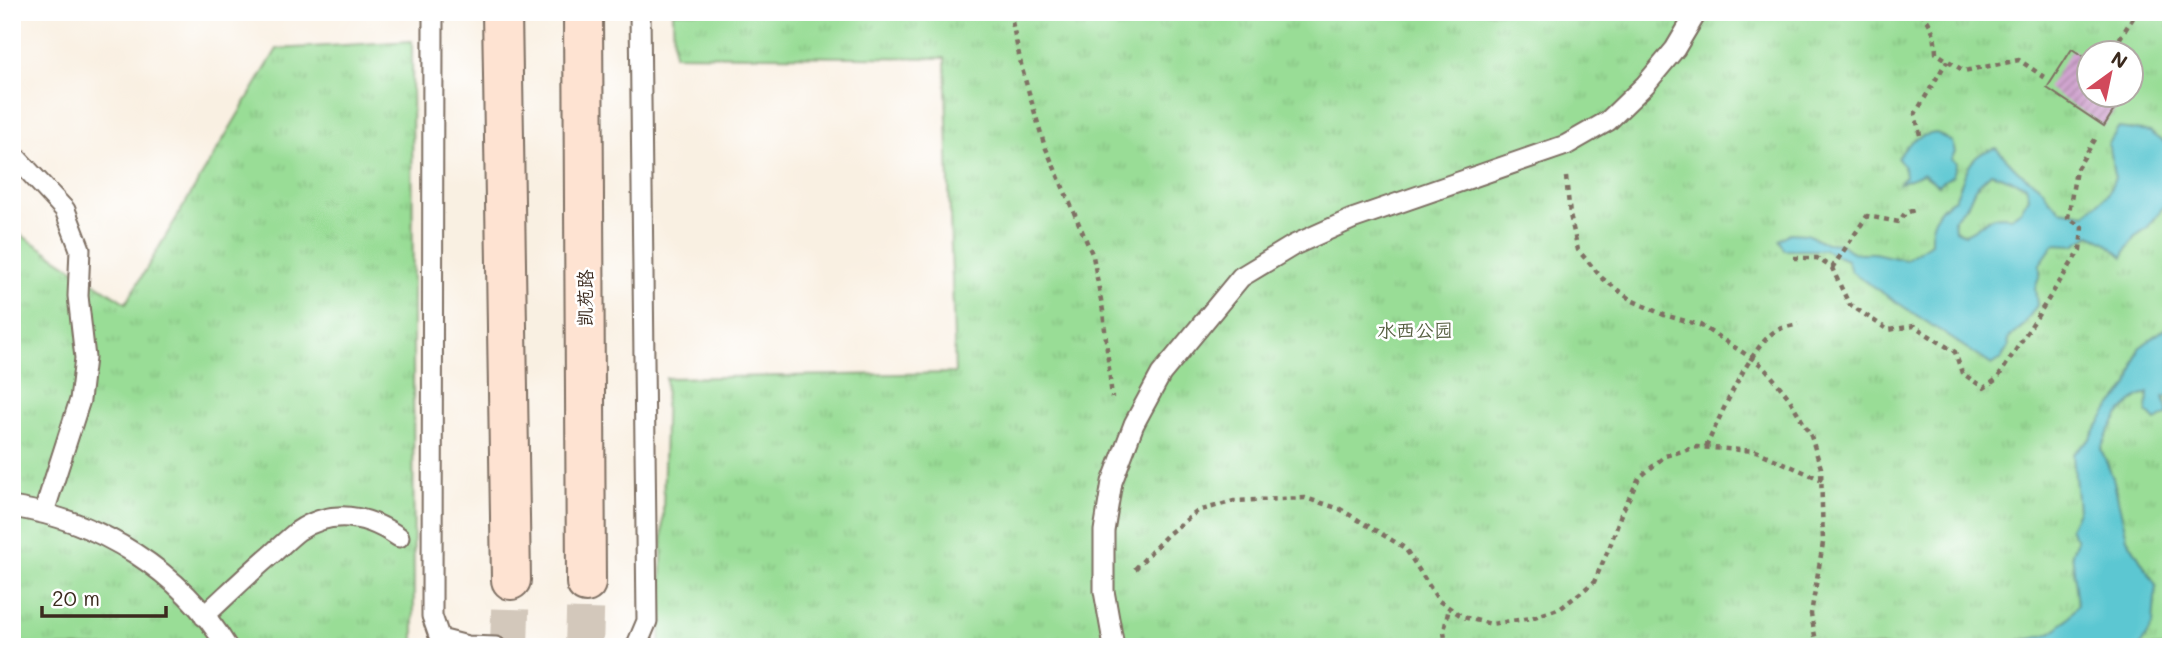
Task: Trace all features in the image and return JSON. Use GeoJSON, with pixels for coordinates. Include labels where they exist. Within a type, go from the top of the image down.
{"type":"FeatureCollection","features":[{"type":"Feature","properties":{"kind":"main road"},"geometry":{"type":"LineString","coordinates":[[502,12],[511,580]]}},
{"type":"Feature","properties":{"kind":"main road","name":"凯苑路"},"geometry":{"type":"LineString","coordinates":[[583,12],[586,583]]}},
{"type":"Feature","properties":{"kind":"lane"},"geometry":{"type":"LineString","coordinates":[[636,647],[647,621],[640,12]]}},
{"type":"Feature","properties":{"kind":"lane"},"geometry":{"type":"LineString","coordinates":[[1114,647],[1104,591],[1104,531],[1112,482],[1134,424],[1161,374],[1241,277],[1294,245],[1352,219],[1566,145],[1608,121],[1645,85],[1675,49],[1697,12]]}},
{"type":"Feature","properties":{"kind":"lane"},"geometry":{"type":"LineString","coordinates":[[433,15],[432,616],[440,639],[467,646],[495,647]]}},
{"type":"Feature","properties":{"kind":"lane"},"geometry":{"type":"LineString","coordinates":[[12,153],[65,210],[80,249],[78,296],[85,358],[80,400],[44,512]]}},
{"type":"Feature","properties":{"kind":"lane"},"geometry":{"type":"LineString","coordinates":[[12,507],[44,512],[96,530],[147,560],[204,616],[227,647]]}},
{"type":"Feature","properties":{"kind":"lane"},"geometry":{"type":"LineString","coordinates":[[204,616],[298,531],[319,520],[340,516],[358,518],[380,523],[399,537]]}},
{"type":"Feature","properties":{"kind":"path"},"geometry":{"type":"LineString","coordinates":[[337,12],[433,15]]}},
{"type":"Feature","properties":{"kind":"path"},"geometry":{"type":"LineString","coordinates":[[1010,12],[1022,69],[1044,144],[1093,256],[1103,311],[1119,462]]}},
{"type":"Feature","properties":{"kind":"path"},"geometry":{"type":"LineString","coordinates":[[1921,12],[1935,32],[1936,52],[1964,71],[2019,60],[2047,79]]}},
{"type":"Feature","properties":{"kind":"path"},"geometry":{"type":"LineString","coordinates":[[2120,38],[2137,12]]}},
{"type":"Feature","properties":{"kind":"path"},"geometry":{"type":"LineString","coordinates":[[1920,135],[1915,114],[1947,61]]}},
{"type":"Feature","properties":{"kind":"path"},"geometry":{"type":"LineString","coordinates":[[1794,258],[1817,258],[1832,268],[1849,304],[1888,330],[1914,326],[1955,352],[1962,373],[1984,388],[1997,379],[2080,250],[2082,227],[2068,218],[2076,170],[2096,138]]}},
{"type":"Feature","properties":{"kind":"path"},"geometry":{"type":"LineString","coordinates":[[1566,145],[1566,186],[1578,250],[1602,278],[1631,300],[1664,315],[1700,325],[1765,368],[1789,398],[1811,436],[1822,480],[1823,543],[1811,614],[1817,647]]}},
{"type":"Feature","properties":{"kind":"path"},"geometry":{"type":"LineString","coordinates":[[1832,268],[1867,216],[1899,222],[1905,213],[1919,209]]}},
{"type":"Feature","properties":{"kind":"path"},"geometry":{"type":"LineString","coordinates":[[1706,447],[1728,399],[1762,343],[1777,330],[1798,324]]}},
{"type":"Feature","properties":{"kind":"path"},"geometry":{"type":"LineString","coordinates":[[1107,607],[1136,568],[1160,542],[1198,511],[1234,501],[1304,498],[1340,509],[1405,548],[1439,601],[1463,617],[1491,624],[1531,618],[1561,608],[1594,582],[1621,514],[1639,478],[1665,456],[1697,446],[1756,451],[1822,480]]}},
{"type":"Feature","properties":{"kind":"path"},"geometry":{"type":"LineString","coordinates":[[1446,647],[1444,631],[1450,608]]}},
{"type":"Feature","properties":{"kind":"green space","name":"水西公园"},"geometry":{"type":"Polygon","coordinates":[[[673,12],[2171,12],[2171,647],[660,647],[666,378],[955,373],[945,58],[674,55],[673,12]]]}},
{"type":"Feature","properties":{"kind":"green space"},"geometry":{"type":"Polygon","coordinates":[[[412,41],[414,647],[12,647],[12,229],[126,303],[277,49],[412,41]]]}},
{"type":"Feature","properties":{"kind":"water"},"geometry":{"type":"Polygon","coordinates":[[[2118,128],[2150,132],[2171,147],[2171,197],[2147,228],[2134,237],[2123,257],[2104,241],[2090,235],[2074,245],[2054,244],[2040,264],[2035,288],[2037,305],[2023,326],[2008,339],[2009,346],[2001,359],[1992,365],[1860,278],[1851,271],[1847,260],[1824,250],[1784,250],[1779,240],[1790,233],[1806,234],[1826,243],[1841,244],[1853,253],[1874,253],[1905,260],[1931,243],[1932,229],[1939,211],[1955,199],[1973,160],[1996,148],[2018,171],[2042,188],[2060,210],[2085,214],[2108,194],[2115,177],[2108,145],[2118,128]],[[1991,173],[1975,188],[1967,206],[1954,219],[1955,230],[1965,234],[1995,217],[2011,217],[2021,210],[2029,197],[2026,185],[1991,173]]]}},
{"type":"Feature","properties":{"kind":"water"},"geometry":{"type":"Polygon","coordinates":[[[1936,133],[1952,142],[1955,152],[1951,159],[1957,163],[1953,175],[1938,185],[1923,174],[1900,183],[1905,176],[1904,166],[1898,158],[1902,152],[1914,140],[1936,133]]]}},
{"type":"Feature","properties":{"kind":"water"},"geometry":{"type":"Polygon","coordinates":[[[2171,324],[2171,397],[2164,396],[2168,414],[2156,421],[2147,412],[2148,393],[2139,397],[2118,416],[2101,449],[2113,478],[2127,538],[2156,585],[2153,624],[2140,647],[2008,647],[2011,642],[2042,636],[2056,629],[2078,605],[2072,553],[2077,540],[2070,528],[2078,511],[2073,454],[2089,440],[2108,410],[2129,385],[2139,348],[2171,324]]]}},
{"type":"Feature","properties":{"kind":"building"},"geometry":{"type":"Polygon","coordinates":[[[2072,49],[2074,50],[2074,106],[2047,88],[2072,49]]]}},
{"type":"Feature","properties":{"kind":"building"},"geometry":{"type":"Polygon","coordinates":[[[2077,108],[2115,108],[2104,126],[2077,108]]]}},
{"type":"Feature","properties":{"kind":"tunnel"},"geometry":{"type":"LineString","coordinates":[[509,647],[511,580]]}},
{"type":"Feature","properties":{"kind":"tunnel"},"geometry":{"type":"LineString","coordinates":[[584,647],[586,583]]}}]}
